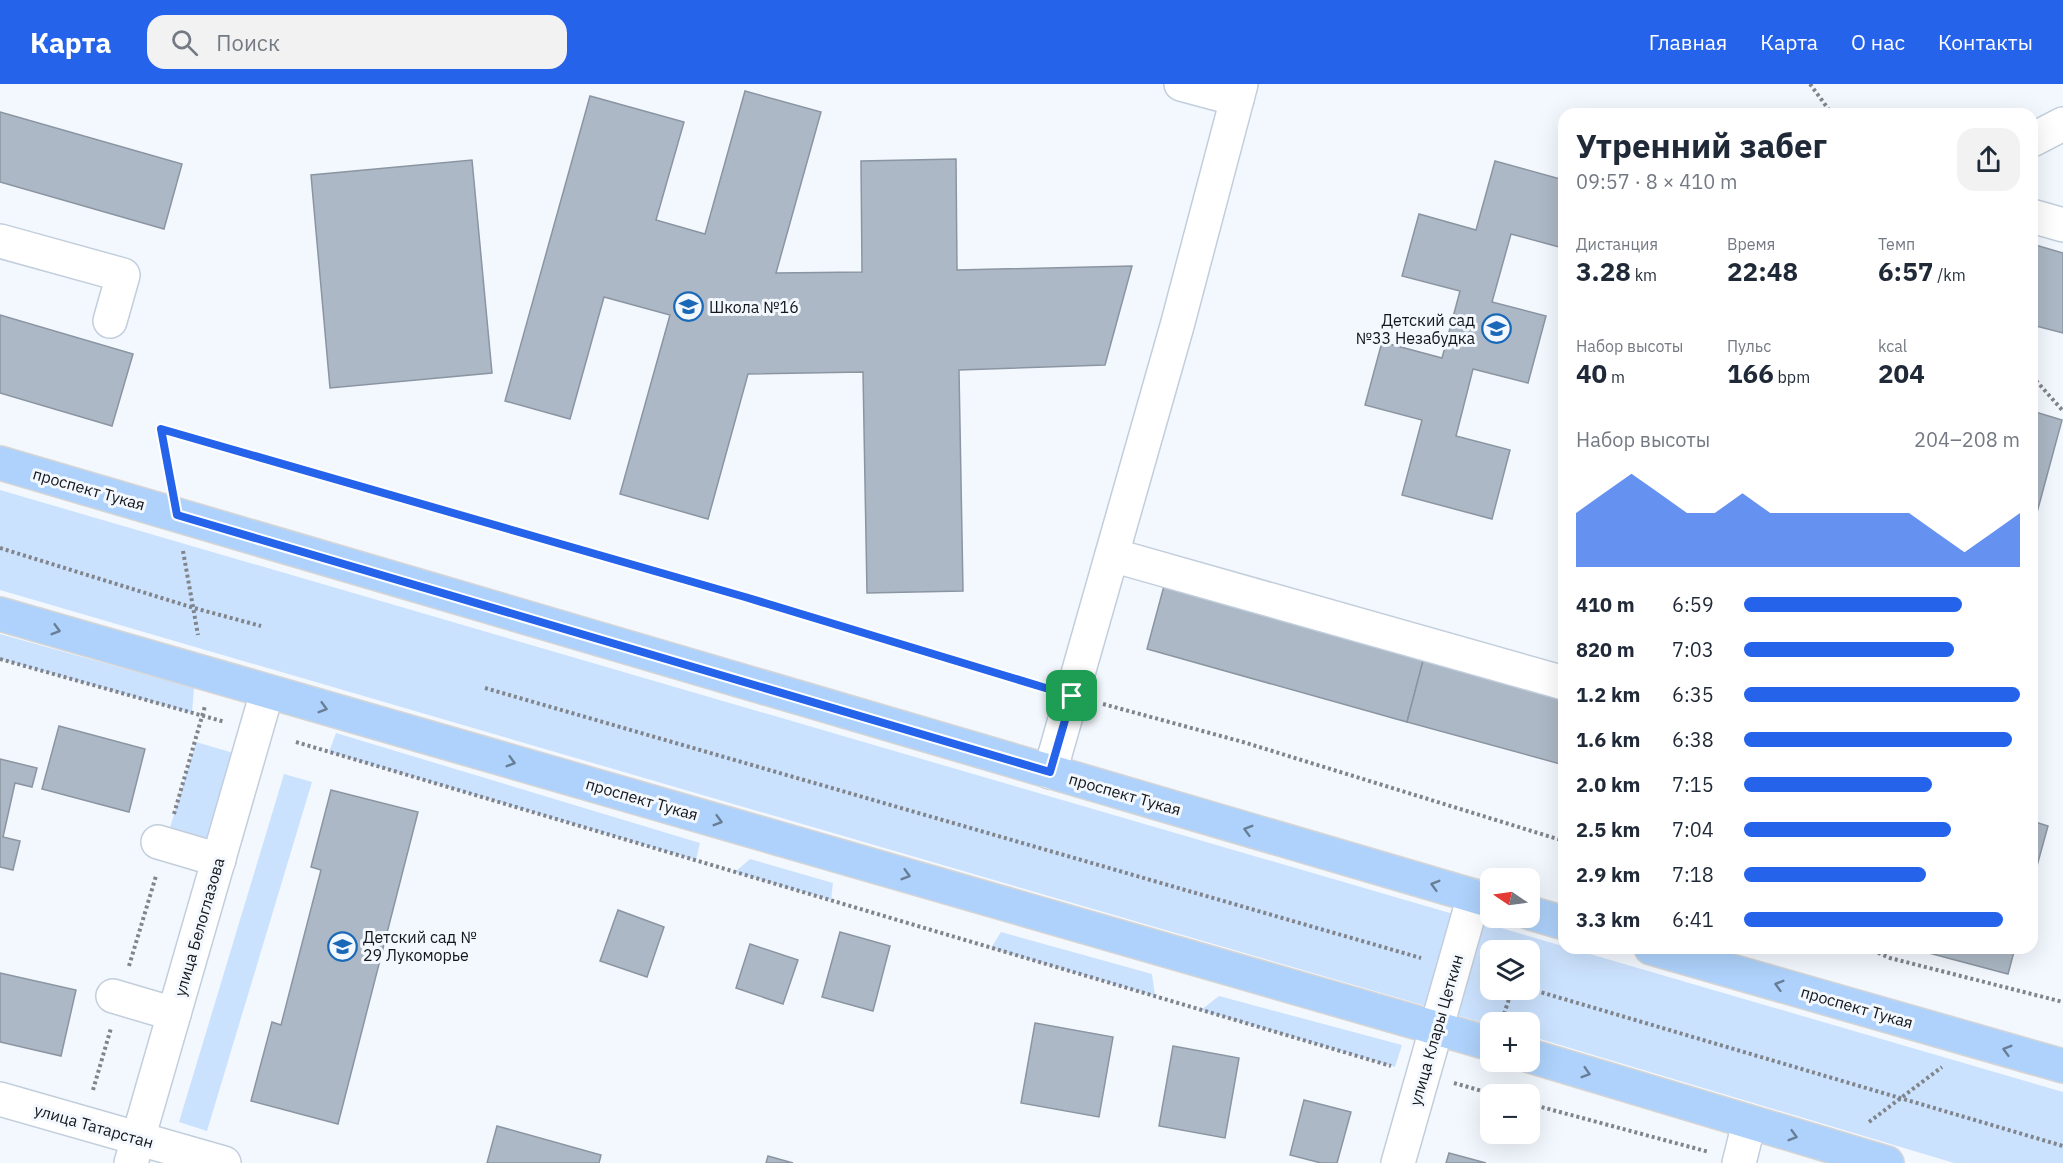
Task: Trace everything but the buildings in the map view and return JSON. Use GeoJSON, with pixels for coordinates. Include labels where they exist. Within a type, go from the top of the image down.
{"type":"FeatureCollection","features":[{"type":"Feature","properties":{"kind":"main road","name":"проспект Тукая"},"geometry":{"type":"LineString","coordinates":[[0,463],[1480,898]]}},
{"type":"Feature","properties":{"kind":"main road","name":"проспект Тукая"},"geometry":{"type":"LineString","coordinates":[[0,614],[1480,1041]]}},
{"type":"Feature","properties":{"kind":"main road"},"geometry":{"type":"LineString","coordinates":[[1540,916],[1558,921]]}},
{"type":"Feature","properties":{"kind":"main road","name":"проспект Тукая"},"geometry":{"type":"LineString","coordinates":[[1689,954],[2063,1066]]}},
{"type":"Feature","properties":{"kind":"main road"},"geometry":{"type":"LineString","coordinates":[[1540,1059],[1887,1163]]}},
{"type":"Feature","properties":{"kind":"street"},"geometry":{"type":"LineString","coordinates":[[1050,772],[1177,326],[1239,91],[1181,84]]}},
{"type":"Feature","properties":{"kind":"street"},"geometry":{"type":"LineString","coordinates":[[2038,137],[2063,124]]}},
{"type":"Feature","properties":{"kind":"street"},"geometry":{"type":"LineString","coordinates":[[2038,218],[2063,225]]}},
{"type":"Feature","properties":{"kind":"street"},"geometry":{"type":"LineString","coordinates":[[0,241],[123,275],[110,321]]}},
{"type":"Feature","properties":{"kind":"street"},"geometry":{"type":"LineString","coordinates":[[1112,555],[1558,681]]}},
{"type":"Feature","properties":{"kind":"street","name":"улица Белоглазова"},"geometry":{"type":"LineString","coordinates":[[134,1151],[267,692]]}},
{"type":"Feature","properties":{"kind":"street"},"geometry":{"type":"LineString","coordinates":[[162,843],[219,860]]}},
{"type":"Feature","properties":{"kind":"street","name":"улица Клары Цеткин"},"geometry":{"type":"LineString","coordinates":[[1398,1163],[1437,1027],[1480,905]]}},
{"type":"Feature","properties":{"kind":"street"},"geometry":{"type":"LineString","coordinates":[[117,997],[174,1014]]}},
{"type":"Feature","properties":{"kind":"street","name":"улица Татарстан"},"geometry":{"type":"LineString","coordinates":[[0,1100],[84,1124],[134,1151],[224,1163]]}},
{"type":"Feature","properties":{"kind":"street"},"geometry":{"type":"LineString","coordinates":[[1739,1161],[1749,1123]]}},
{"type":"Feature","properties":{"kind":"path"},"geometry":{"type":"LineString","coordinates":[[1810,84],[1828,108]]}},
{"type":"Feature","properties":{"kind":"path"},"geometry":{"type":"LineString","coordinates":[[2038,383],[2063,411]]}},
{"type":"Feature","properties":{"kind":"path"},"geometry":{"type":"LineString","coordinates":[[199,638],[161,429],[745,597],[1072,696],[1243,741],[1558,839]]}},
{"type":"Feature","properties":{"kind":"path"},"geometry":{"type":"LineString","coordinates":[[0,548],[194,608],[261,626]]}},
{"type":"Feature","properties":{"kind":"path"},"geometry":{"type":"LineString","coordinates":[[0,659],[229,723]]}},
{"type":"Feature","properties":{"kind":"path"},"geometry":{"type":"LineString","coordinates":[[485,688],[1429,961]]}},
{"type":"Feature","properties":{"kind":"path"},"geometry":{"type":"LineString","coordinates":[[84,1124],[117,997],[207,699]]}},
{"type":"Feature","properties":{"kind":"path"},"geometry":{"type":"LineString","coordinates":[[296,742],[1395,1067]]}},
{"type":"Feature","properties":{"kind":"path"},"geometry":{"type":"LineString","coordinates":[[1881,954],[2063,1002]]}},
{"type":"Feature","properties":{"kind":"path"},"geometry":{"type":"LineString","coordinates":[[1540,992],[2063,1146]]}},
{"type":"Feature","properties":{"kind":"path"},"geometry":{"type":"LineString","coordinates":[[1863,1126],[1944,1066]]}},
{"type":"Feature","properties":{"kind":"path"},"geometry":{"type":"LineString","coordinates":[[1452,1083],[1480,1091]]}},
{"type":"Feature","properties":{"kind":"path"},"geometry":{"type":"LineString","coordinates":[[1540,1107],[1739,1161]]}},
{"type":"Feature","properties":{"kind":"shaded area"},"geometry":{"type":"Polygon","coordinates":[[[0,490],[1480,922],[1480,928],[1501,928],[1558,945],[1558,954],[1590,954],[2063,1092],[2063,1163],[1954,1163],[1540,1039],[1540,1012],[1480,1012],[1480,1022],[0,590],[0,490]]]}},
{"type":"Feature","properties":{"kind":"shaded area"},"geometry":{"type":"Polygon","coordinates":[[[0,634],[194,688],[192,713],[0,659],[0,634]]]}},
{"type":"Feature","properties":{"kind":"shaded area"},"geometry":{"type":"Polygon","coordinates":[[[336,733],[700,843],[696,860],[329,752],[336,733]]]}},
{"type":"Feature","properties":{"kind":"shaded area"},"geometry":{"type":"Polygon","coordinates":[[[196,742],[237,754],[212,836],[200,839],[168,834],[196,742]]]}},
{"type":"Feature","properties":{"kind":"shaded area"},"geometry":{"type":"Polygon","coordinates":[[[284,774],[312,782],[207,1131],[179,1122],[284,774]]]}},
{"type":"Feature","properties":{"kind":"shaded area"},"geometry":{"type":"Polygon","coordinates":[[[750,859],[833,883],[831,900],[735,872],[750,859]]]}},
{"type":"Feature","properties":{"kind":"shaded area"},"geometry":{"type":"Polygon","coordinates":[[[1001,932],[1152,974],[1155,996],[991,948],[1001,932]]]}},
{"type":"Feature","properties":{"kind":"shaded area"},"geometry":{"type":"Polygon","coordinates":[[[1219,996],[1402,1045],[1395,1067],[1201,1010],[1219,996]]]}},
{"type":"Feature","properties":{"kind":"place","name":"Школа №16"},"geometry":{"type":"Point","coordinates":[688,307]}},
{"type":"Feature","properties":{"kind":"place","name":"Детский сад №33 Незабудка"},"geometry":{"type":"Point","coordinates":[1496,329]}},
{"type":"Feature","properties":{"kind":"place","name":"Детский сад № 29 Лукоморье"},"geometry":{"type":"Point","coordinates":[342,946]}},
{"type":"Feature","properties":{"kind":"route"},"geometry":{"type":"LineString","coordinates":[[161,429],[745,597],[1072,696],[1050,772],[177,515],[161,429]]}}]}
